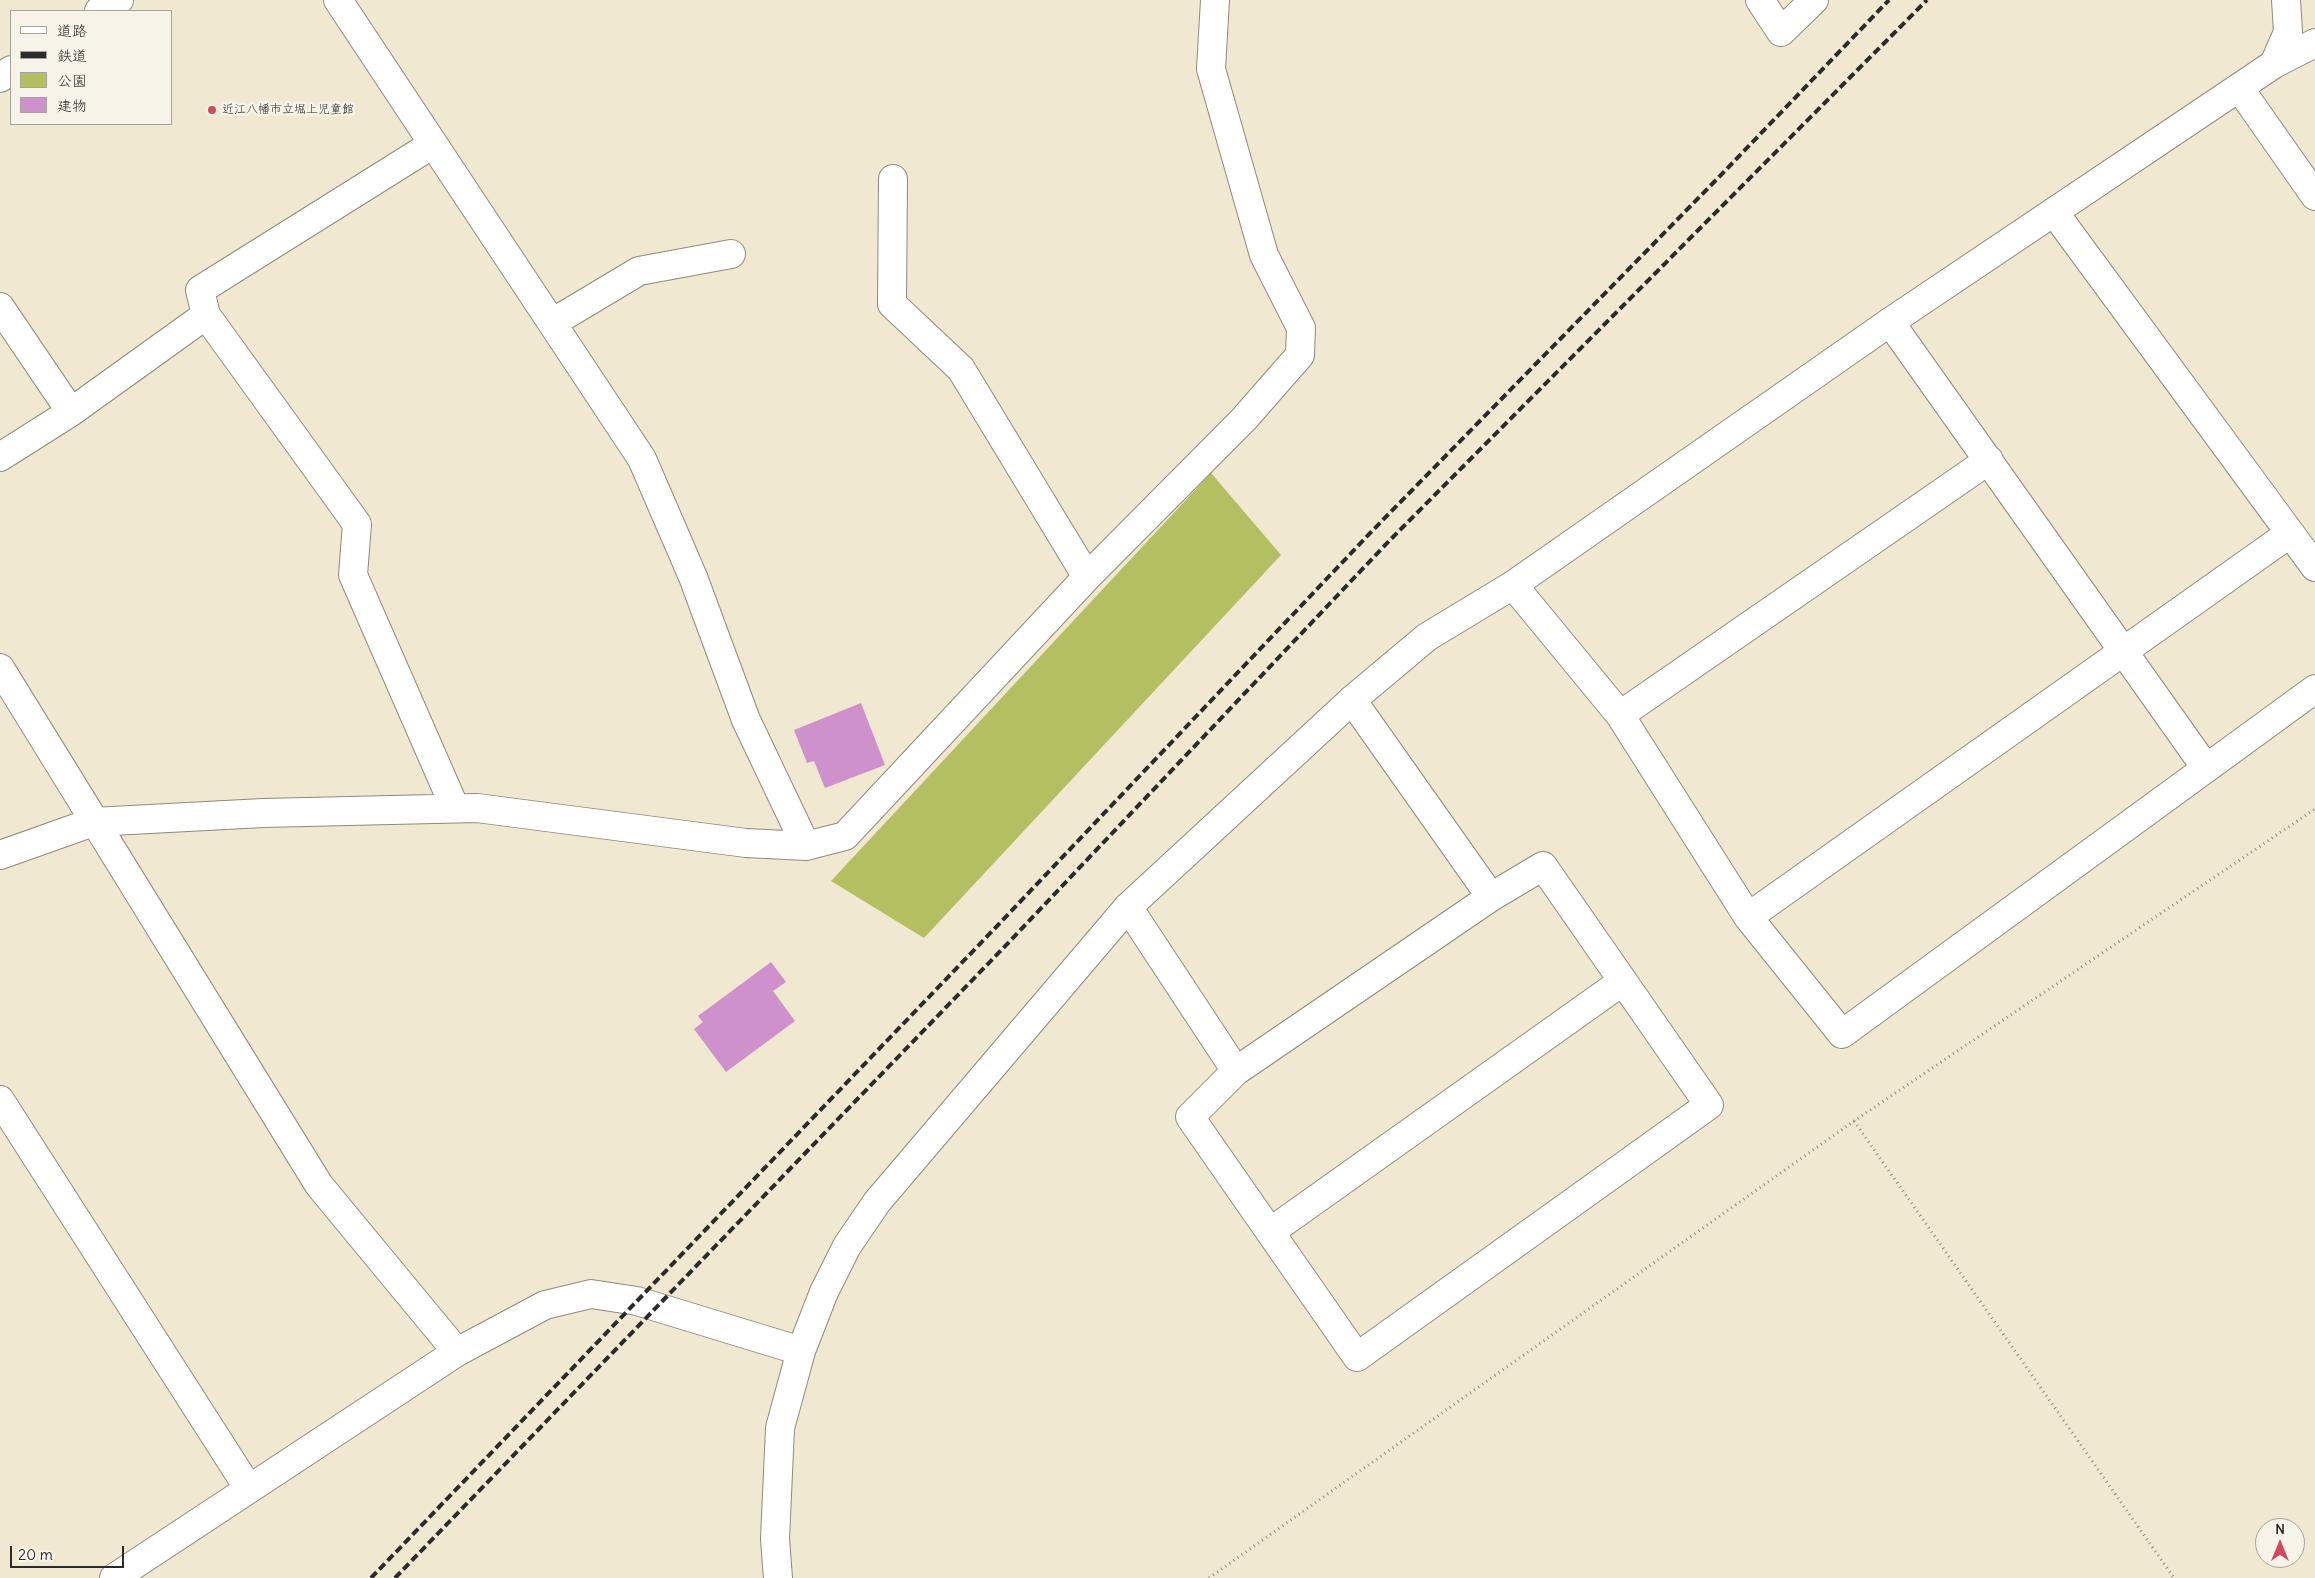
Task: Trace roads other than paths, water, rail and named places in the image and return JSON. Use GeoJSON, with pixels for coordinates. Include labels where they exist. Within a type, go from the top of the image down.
{"type":"FeatureCollection","features":[{"type":"Feature","properties":{"kind":"street"},"geometry":{"type":"LineString","coordinates":[[102,10],[119,0]]}},
{"type":"Feature","properties":{"kind":"street"},"geometry":{"type":"LineString","coordinates":[[338,0],[642,459],[693,577],[746,720],[806,846]]}},
{"type":"Feature","properties":{"kind":"street"},"geometry":{"type":"LineString","coordinates":[[0,855],[93,822],[263,813],[455,808],[476,808],[746,843],[806,846],[844,836],[1087,577],[1244,419],[1300,355],[1301,328],[1264,255],[1211,69],[1214,0]]}},
{"type":"Feature","properties":{"kind":"street"},"geometry":{"type":"LineString","coordinates":[[1760,0],[1781,32],[1814,0]]}},
{"type":"Feature","properties":{"kind":"street"},"geometry":{"type":"LineString","coordinates":[[2274,64],[2288,32],[2286,0]]}},
{"type":"Feature","properties":{"kind":"street"},"geometry":{"type":"LineString","coordinates":[[778,1578],[775,1538],[780,1428],[801,1351],[824,1292],[847,1246],[877,1202],[1128,907],[1352,700],[1427,637],[1513,585],[1890,322],[2240,89],[2274,64],[2315,43]]}},
{"type":"Feature","properties":{"kind":"street"},"geometry":{"type":"LineString","coordinates":[[2240,89],[2315,196]]}},
{"type":"Feature","properties":{"kind":"street"},"geometry":{"type":"LineString","coordinates":[[433,144],[200,290],[206,315],[357,524],[353,575],[455,808]]}},
{"type":"Feature","properties":{"kind":"street"},"geometry":{"type":"LineString","coordinates":[[894,178],[892,304],[961,370],[1087,577]]}},
{"type":"Feature","properties":{"kind":"street"},"geometry":{"type":"LineString","coordinates":[[2054,212],[2315,567]]}},
{"type":"Feature","properties":{"kind":"street"},"geometry":{"type":"LineString","coordinates":[[552,323],[639,271],[731,254]]}},
{"type":"Feature","properties":{"kind":"street"},"geometry":{"type":"LineString","coordinates":[[0,307],[70,412]]}},
{"type":"Feature","properties":{"kind":"street"},"geometry":{"type":"LineString","coordinates":[[0,457],[70,412],[206,315]]}},
{"type":"Feature","properties":{"kind":"street"},"geometry":{"type":"LineString","coordinates":[[1890,322],[2206,768]]}},
{"type":"Feature","properties":{"kind":"street"},"geometry":{"type":"LineString","coordinates":[[1620,715],[1989,460]]}},
{"type":"Feature","properties":{"kind":"street"},"geometry":{"type":"LineString","coordinates":[[1748,917],[2289,534]]}},
{"type":"Feature","properties":{"kind":"street"},"geometry":{"type":"LineString","coordinates":[[1513,585],[1620,715],[1748,917],[1842,1034],[2315,689]]}},
{"type":"Feature","properties":{"kind":"street"},"geometry":{"type":"LineString","coordinates":[[0,668],[93,822],[319,1185],[457,1352]]}},
{"type":"Feature","properties":{"kind":"street"},"geometry":{"type":"LineString","coordinates":[[1352,700],[1491,897]]}},
{"type":"Feature","properties":{"kind":"street"},"geometry":{"type":"LineString","coordinates":[[1543,866],[1623,981],[1709,1105],[1357,1357],[1190,1117],[1236,1071],[1491,897],[1543,866]]}},
{"type":"Feature","properties":{"kind":"street"},"geometry":{"type":"LineString","coordinates":[[1128,907],[1236,1071]]}},
{"type":"Feature","properties":{"kind":"street"},"geometry":{"type":"LineString","coordinates":[[1270,1232],[1623,981]]}},
{"type":"Feature","properties":{"kind":"street"},"geometry":{"type":"LineString","coordinates":[[0,1100],[249,1489]]}},
{"type":"Feature","properties":{"kind":"street"},"geometry":{"type":"LineString","coordinates":[[114,1578],[457,1352],[545,1305],[591,1294],[637,1301],[801,1351]]}},
{"type":"Feature","properties":{"kind":"railway"},"geometry":{"type":"LineString","coordinates":[[371,1578],[999,924],[1374,529],[1719,177],[1889,0]]}},
{"type":"Feature","properties":{"kind":"railway"},"geometry":{"type":"LineString","coordinates":[[395,1578],[1011,940],[1389,541],[1927,0]]}},
{"type":"Feature","properties":{"kind":"place","name":"近江八幡市立堀上児童館"},"geometry":{"type":"Point","coordinates":[212,110]}}]}
